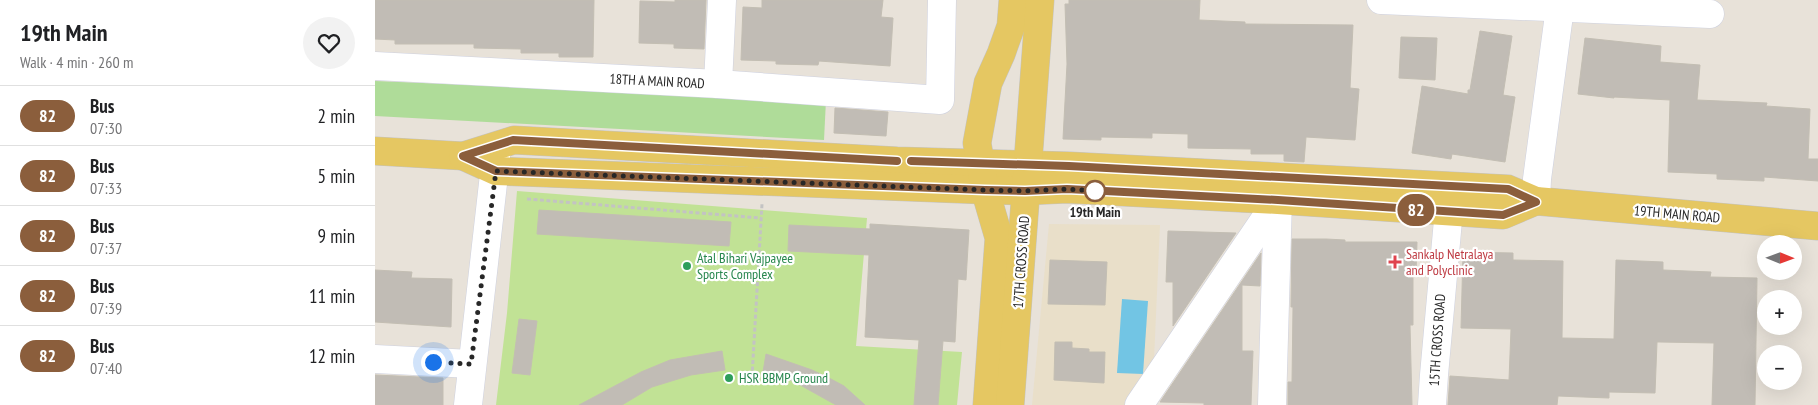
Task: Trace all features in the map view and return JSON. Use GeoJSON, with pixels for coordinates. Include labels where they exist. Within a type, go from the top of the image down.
{"type":"FeatureCollection","features":[{"type":"Feature","properties":{"kind":"main road"},"geometry":{"type":"LineString","coordinates":[[985,190],[977,143],[988,83],[1011,26],[1013,0]]}},
{"type":"Feature","properties":{"kind":"main road","name":"17TH CROSS ROAD"},"geometry":{"type":"LineString","coordinates":[[1010,405],[1039,0]]}},
{"type":"Feature","properties":{"kind":"main road"},"geometry":{"type":"LineString","coordinates":[[1001,54],[1035,55]]}},
{"type":"Feature","properties":{"kind":"main road","name":"19TH MAIN ROAD"},"geometry":{"type":"LineString","coordinates":[[497,158],[513,140],[897,161],[1028,164],[1449,199],[1503,215],[1536,202],[1818,226]]}},
{"type":"Feature","properties":{"kind":"main road","name":"19TH MAIN ROAD"},"geometry":{"type":"LineString","coordinates":[[375,151],[497,158],[764,181],[985,190],[1067,189],[1278,200],[1449,199]]}},
{"type":"Feature","properties":{"kind":"main road","name":"17TH CROSS ROAD"},"geometry":{"type":"LineString","coordinates":[[985,190],[999,238],[987,405]]}},
{"type":"Feature","properties":{"kind":"street"},"geometry":{"type":"LineString","coordinates":[[717,84],[722,0]]}},
{"type":"Feature","properties":{"kind":"street","name":"18TH A MAIN ROAD"},"geometry":{"type":"LineString","coordinates":[[375,66],[717,84],[940,100],[943,0]]}},
{"type":"Feature","properties":{"kind":"street"},"geometry":{"type":"LineString","coordinates":[[1381,0],[1560,4],[1710,14]]}},
{"type":"Feature","properties":{"kind":"street"},"geometry":{"type":"LineString","coordinates":[[1536,202],[1537,179],[1560,4]]}},
{"type":"Feature","properties":{"kind":"street"},"geometry":{"type":"LineString","coordinates":[[468,405],[471,364],[497,158]]}},
{"type":"Feature","properties":{"kind":"street","name":"15TH CROSS ROAD"},"geometry":{"type":"LineString","coordinates":[[1433,405],[1433,375],[1449,199]]}},
{"type":"Feature","properties":{"kind":"street"},"geometry":{"type":"LineString","coordinates":[[1139,405],[1278,200]]}},
{"type":"Feature","properties":{"kind":"street"},"geometry":{"type":"LineString","coordinates":[[1272,405],[1278,200]]}},
{"type":"Feature","properties":{"kind":"street"},"geometry":{"type":"LineString","coordinates":[[375,359],[471,364]]}},
{"type":"Feature","properties":{"kind":"path"},"geometry":{"type":"LineString","coordinates":[[752,377],[764,181]]}},
{"type":"Feature","properties":{"kind":"path"},"geometry":{"type":"LineString","coordinates":[[527,199],[761,218]]}},
{"type":"Feature","properties":{"kind":"shaded area"},"geometry":{"type":"Polygon","coordinates":[[[1049,224],[1160,225],[1152,405],[1032,405],[1049,224]]]}},
{"type":"Feature","properties":{"kind":"green space"},"geometry":{"type":"Polygon","coordinates":[[[375,81],[826,100],[824,140],[375,116],[375,81]]]}},
{"type":"Feature","properties":{"kind":"green space"},"geometry":{"type":"Polygon","coordinates":[[[517,191],[867,218],[856,346],[962,352],[957,405],[496,405],[507,313],[517,191]]]}},
{"type":"Feature","properties":{"kind":"water"},"geometry":{"type":"Polygon","coordinates":[[[1122,299],[1148,301],[1143,374],[1117,373],[1122,299]]]}},
{"type":"Feature","properties":{"kind":"building"},"geometry":{"type":"Polygon","coordinates":[[[375,0],[594,0],[593,57],[559,57],[559,53],[521,53],[521,49],[474,48],[474,44],[395,44],[395,40],[375,39],[375,0]]]}},
{"type":"Feature","properties":{"kind":"building"},"geometry":{"type":"Polygon","coordinates":[[[675,0],[706,0],[704,49],[674,48],[674,44],[639,43],[640,1],[675,2],[675,0]]]}},
{"type":"Feature","properties":{"kind":"building"},"geometry":{"type":"Polygon","coordinates":[[[762,0],[883,0],[881,17],[893,18],[890,66],[819,61],[818,65],[776,64],[776,61],[741,60],[743,7],[762,8],[762,0]]]}},
{"type":"Feature","properties":{"kind":"building"},"geometry":{"type":"Polygon","coordinates":[[[1069,0],[1200,0],[1199,20],[1245,22],[1245,24],[1353,25],[1350,88],[1359,89],[1355,140],[1306,137],[1304,162],[1284,161],[1284,154],[1251,154],[1251,149],[1188,148],[1188,134],[1152,133],[1152,138],[1101,137],[1101,140],[1063,139],[1067,64],[1065,4],[1069,4],[1069,0]]]}},
{"type":"Feature","properties":{"kind":"building"},"geometry":{"type":"Polygon","coordinates":[[[1480,31],[1512,36],[1503,95],[1515,97],[1505,162],[1452,154],[1451,159],[1412,153],[1422,86],[1468,94],[1480,31]]]}},
{"type":"Feature","properties":{"kind":"building"},"geometry":{"type":"Polygon","coordinates":[[[1401,37],[1437,38],[1435,80],[1399,78],[1401,37]]]}},
{"type":"Feature","properties":{"kind":"building"},"geometry":{"type":"Polygon","coordinates":[[[1585,38],[1661,46],[1660,62],[1700,65],[1697,100],[1767,103],[1766,106],[1810,109],[1808,159],[1818,159],[1818,181],[1764,177],[1764,181],[1717,179],[1717,174],[1668,172],[1670,100],[1614,98],[1578,94],[1585,38]]]}},
{"type":"Feature","properties":{"kind":"building"},"geometry":{"type":"Polygon","coordinates":[[[835,108],[888,112],[886,136],[834,133],[835,108]]]}},
{"type":"Feature","properties":{"kind":"building"},"geometry":{"type":"Polygon","coordinates":[[[539,210],[731,222],[729,246],[537,234],[539,210]]]}},
{"type":"Feature","properties":{"kind":"building"},"geometry":{"type":"Polygon","coordinates":[[[870,224],[969,230],[966,280],[958,279],[955,342],[943,341],[938,405],[914,405],[919,340],[865,337],[869,255],[788,251],[789,225],[870,229],[870,224]]]}},
{"type":"Feature","properties":{"kind":"building"},"geometry":{"type":"Polygon","coordinates":[[[1168,231],[1236,233],[1173,326],[1173,282],[1166,282],[1168,231]]]}},
{"type":"Feature","properties":{"kind":"building"},"geometry":{"type":"Polygon","coordinates":[[[1292,239],[1345,240],[1345,242],[1417,242],[1416,274],[1413,274],[1413,325],[1410,325],[1412,405],[1288,405],[1288,382],[1292,382],[1292,239]]]}},
{"type":"Feature","properties":{"kind":"building"},"geometry":{"type":"Polygon","coordinates":[[[1463,252],[1513,253],[1513,260],[1563,261],[1562,338],[1614,339],[1616,260],[1663,262],[1663,270],[1711,272],[1710,277],[1757,278],[1755,405],[1712,405],[1714,343],[1657,342],[1655,393],[1609,392],[1609,398],[1558,396],[1557,405],[1448,405],[1450,376],[1509,380],[1511,329],[1461,328],[1463,252]]]}},
{"type":"Feature","properties":{"kind":"building"},"geometry":{"type":"Polygon","coordinates":[[[1261,253],[1260,286],[1242,285],[1242,351],[1253,351],[1251,405],[1204,405],[1204,403],[1160,402],[1261,253]]]}},
{"type":"Feature","properties":{"kind":"building"},"geometry":{"type":"Polygon","coordinates":[[[1050,260],[1107,262],[1105,305],[1048,304],[1050,260]]]}},
{"type":"Feature","properties":{"kind":"building"},"geometry":{"type":"Polygon","coordinates":[[[375,270],[412,272],[411,278],[452,279],[451,327],[375,322],[375,270]]]}},
{"type":"Feature","properties":{"kind":"building"},"geometry":{"type":"Polygon","coordinates":[[[519,319],[537,321],[530,375],[512,373],[519,319]]]}},
{"type":"Feature","properties":{"kind":"building"},"geometry":{"type":"Polygon","coordinates":[[[1055,342],[1072,342],[1072,348],[1089,349],[1089,352],[1105,352],[1104,383],[1054,380],[1055,342]]]}},
{"type":"Feature","properties":{"kind":"building"},"geometry":{"type":"Polygon","coordinates":[[[722,351],[725,370],[691,375],[652,387],[622,405],[579,405],[641,372],[670,360],[722,351]]]}},
{"type":"Feature","properties":{"kind":"building"},"geometry":{"type":"Polygon","coordinates":[[[766,354],[829,378],[844,386],[865,405],[836,405],[793,381],[763,372],[766,354]]]}},
{"type":"Feature","properties":{"kind":"building"},"geometry":{"type":"Polygon","coordinates":[[[375,375],[443,378],[443,405],[375,405],[375,375]]]}},
{"type":"Feature","properties":{"kind":"bus line","name":"82"},"geometry":{"type":"LineString","coordinates":[[897,161],[513,140],[463,156],[496,171],[985,190],[1067,189],[1278,200],[1503,215],[1536,202],[1508,189],[1069,166],[911,161]]}},
{"type":"Feature","properties":{"kind":"place","name":"19th Main"},"geometry":{"type":"Point","coordinates":[1095,191]}},
{"type":"Feature","properties":{"kind":"place","name":"Sankalp Netralaya and Polyclinic"},"geometry":{"type":"Point","coordinates":[1395,262]}},
{"type":"Feature","properties":{"kind":"place","name":"Atal Bihari Vajpayee Sports Complex"},"geometry":{"type":"Point","coordinates":[687,266]}},
{"type":"Feature","properties":{"kind":"place","name":"HSR BBMP Ground"},"geometry":{"type":"Point","coordinates":[729,378]}},
{"type":"Feature","properties":{"kind":"route"},"geometry":{"type":"LineString","coordinates":[[433,362],[471,364],[496,171],[895,187],[1095,191]]}}]}
